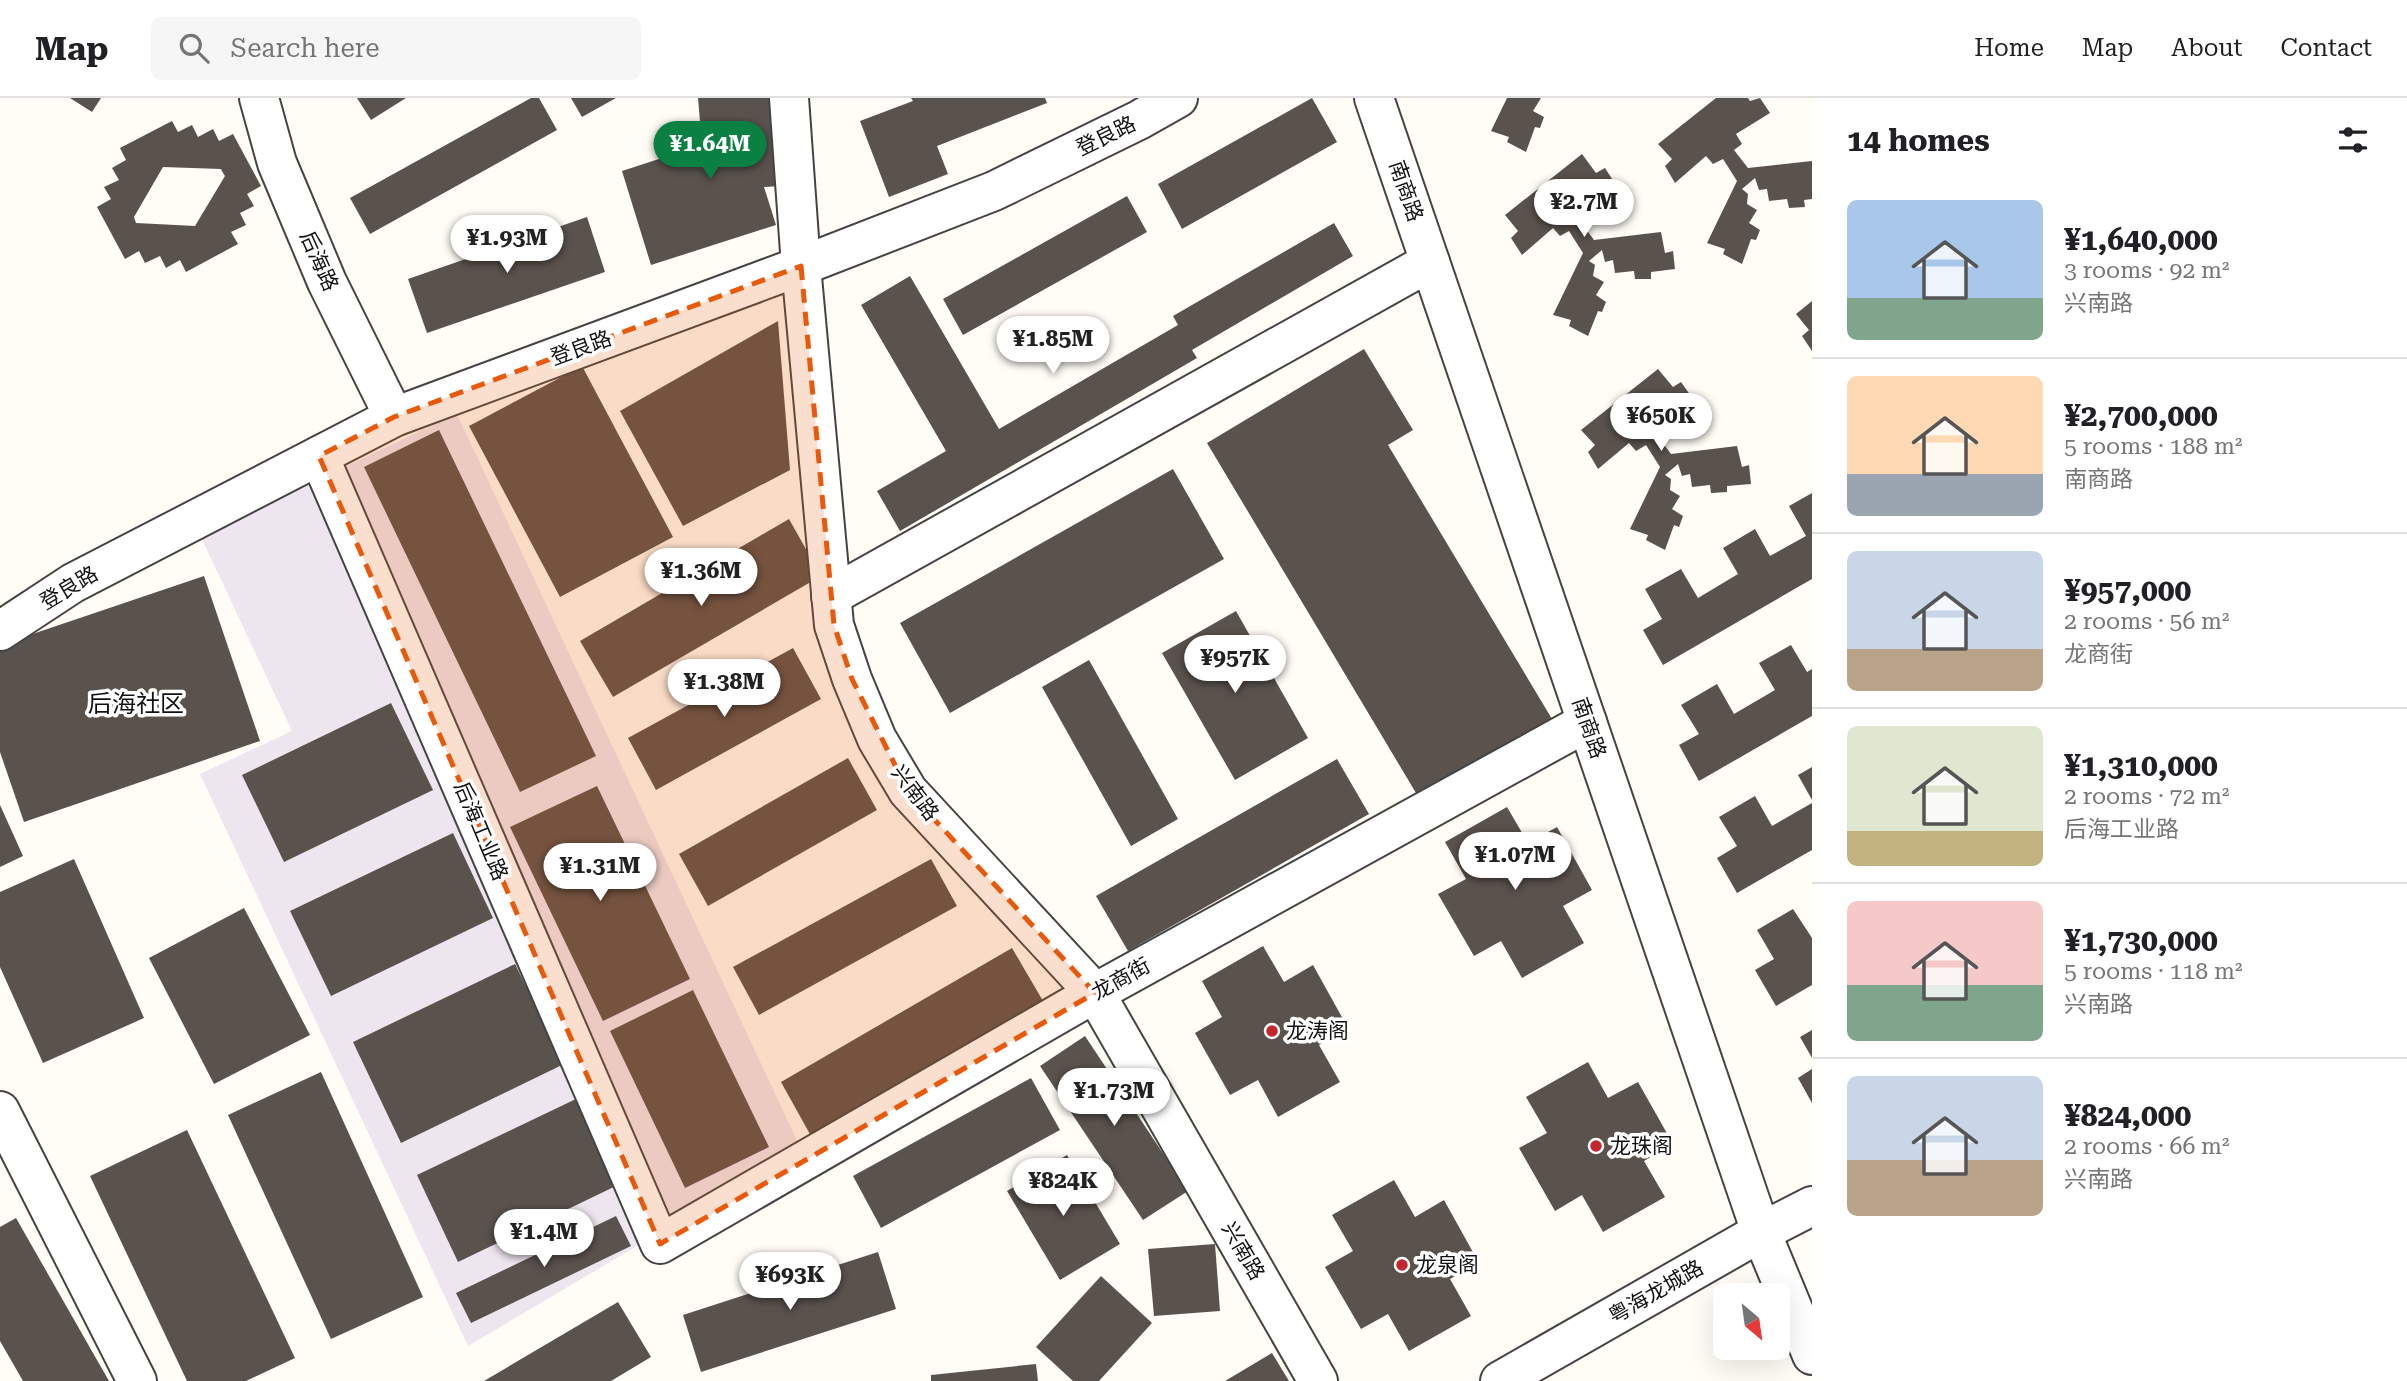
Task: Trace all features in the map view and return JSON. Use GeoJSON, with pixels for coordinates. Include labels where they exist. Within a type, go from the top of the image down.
{"type":"FeatureCollection","features":[{"type":"Feature","properties":{"kind":"street","name":"后海路"},"geometry":{"type":"LineString","coordinates":[[259,98],[277,163],[322,270],[394,417]]}},
{"type":"Feature","properties":{"kind":"street","name":"兴南路"},"geometry":{"type":"LineString","coordinates":[[789,98],[801,266],[834,625],[852,679],[877,739],[908,791],[1095,993],[1318,1381]]}},
{"type":"Feature","properties":{"kind":"street","name":"登良路"},"geometry":{"type":"LineString","coordinates":[[0,631],[73,583],[394,417],[801,266],[994,191],[1178,98]]}},
{"type":"Feature","properties":{"kind":"street","name":"南商路"},"geometry":{"type":"LineString","coordinates":[[1374,98],[1761,1232],[1812,1355]]}},
{"type":"Feature","properties":{"kind":"street"},"geometry":{"type":"LineString","coordinates":[[831,596],[1430,262]]}},
{"type":"Feature","properties":{"kind":"street","name":"后海工业路"},"geometry":{"type":"LineString","coordinates":[[319,456],[660,1244]]}},
{"type":"Feature","properties":{"kind":"street"},"geometry":{"type":"LineString","coordinates":[[0,616],[73,583]]}},
{"type":"Feature","properties":{"kind":"street","name":"龙商街"},"geometry":{"type":"LineString","coordinates":[[660,1244],[1095,993],[1587,722]]}},
{"type":"Feature","properties":{"kind":"street"},"geometry":{"type":"LineString","coordinates":[[0,1111],[137,1381]]}},
{"type":"Feature","properties":{"kind":"street","name":"粤海龙城路"},"geometry":{"type":"LineString","coordinates":[[1500,1381],[1761,1232],[1812,1206]]}},
{"type":"Feature","properties":{"kind":"highlighted area"},"geometry":{"type":"Polygon","coordinates":[[[801,266],[834,625],[852,679],[908,791],[1095,993],[660,1244],[319,456],[394,417],[801,266]]]}},
{"type":"Feature","properties":{"kind":"shaded area"},"geometry":{"type":"Polygon","coordinates":[[[457,414],[801,1149],[468,1346],[200,774],[292,731],[200,535],[457,414]]]}},
{"type":"Feature","properties":{"kind":"building"},"geometry":{"type":"Polygon","coordinates":[[[70,98],[101,98],[92,112],[70,98]]]}},
{"type":"Feature","properties":{"kind":"building"},"geometry":{"type":"Polygon","coordinates":[[[357,98],[406,98],[371,120],[357,98]]]}},
{"type":"Feature","properties":{"kind":"building"},"geometry":{"type":"Polygon","coordinates":[[[531,98],[539,98],[557,130],[370,234],[350,198],[531,98]]]}},
{"type":"Feature","properties":{"kind":"building"},"geometry":{"type":"Polygon","coordinates":[[[571,98],[616,98],[582,117],[571,98]]]}},
{"type":"Feature","properties":{"kind":"building"},"geometry":{"type":"Polygon","coordinates":[[[698,98],[775,98],[782,186],[764,187],[776,225],[651,265],[622,171],[702,145],[698,98]]]}},
{"type":"Feature","properties":{"kind":"building"},"geometry":{"type":"Polygon","coordinates":[[[911,98],[1045,98],[1047,103],[937,146],[948,174],[889,197],[860,121],[913,101],[911,98]]]}},
{"type":"Feature","properties":{"kind":"building"},"geometry":{"type":"Polygon","coordinates":[[[1312,98],[1337,142],[1182,229],[1158,184],[1312,98]]]}},
{"type":"Feature","properties":{"kind":"building"},"geometry":{"type":"Polygon","coordinates":[[[1507,98],[1541,98],[1533,111],[1544,117],[1540,128],[1535,127],[1526,152],[1507,142],[1509,137],[1491,131],[1507,98]]]}},
{"type":"Feature","properties":{"kind":"building"},"geometry":{"type":"Polygon","coordinates":[[[1716,98],[1748,98],[1750,101],[1760,98],[1770,113],[1736,134],[1742,144],[1734,150],[1748,168],[1812,161],[1812,199],[1804,200],[1805,207],[1789,208],[1787,199],[1769,201],[1767,189],[1759,190],[1755,178],[1742,189],[1748,194],[1747,204],[1757,210],[1749,223],[1760,230],[1756,240],[1751,239],[1742,264],[1723,254],[1725,249],[1707,243],[1737,181],[1723,159],[1713,164],[1706,156],[1675,183],[1665,166],[1672,159],[1658,144],[1716,98]]]}},
{"type":"Feature","properties":{"kind":"building"},"geometry":{"type":"Polygon","coordinates":[[[172,121],[178,132],[192,125],[198,137],[213,129],[219,141],[233,134],[261,186],[247,194],[254,206],[240,213],[246,225],[231,232],[238,244],[186,272],[180,260],[166,268],[160,256],[145,263],[139,251],[125,259],[97,207],[111,199],[104,187],[119,180],[112,168],[126,160],[120,148],[172,121]],[[163,167],[134,217],[136,223],[195,226],[225,176],[221,169],[163,167]]]}},
{"type":"Feature","properties":{"kind":"building"},"geometry":{"type":"Polygon","coordinates":[[[1582,154],[1596,173],[1605,168],[1616,185],[1583,206],[1589,216],[1580,221],[1594,240],[1661,232],[1665,253],[1673,251],[1675,269],[1651,272],[1651,279],[1635,279],[1634,271],[1615,273],[1613,260],[1605,262],[1602,250],[1589,261],[1595,265],[1593,276],[1604,282],[1596,295],[1606,302],[1602,312],[1598,311],[1588,336],[1569,326],[1571,320],[1553,315],[1583,253],[1569,231],[1560,236],[1553,228],[1522,255],[1511,238],[1518,231],[1505,215],[1582,154]]]}},
{"type":"Feature","properties":{"kind":"building"},"geometry":{"type":"Polygon","coordinates":[[[1127,196],[1147,232],[963,335],[943,299],[1127,196]]]}},
{"type":"Feature","properties":{"kind":"building"},"geometry":{"type":"Polygon","coordinates":[[[587,217],[605,272],[427,333],[408,279],[587,217]]]}},
{"type":"Feature","properties":{"kind":"building"},"geometry":{"type":"Polygon","coordinates":[[[1334,223],[1353,256],[1192,350],[1197,358],[900,531],[877,491],[946,451],[861,305],[910,276],[999,429],[1178,325],[1173,316],[1334,223]]]}},
{"type":"Feature","properties":{"kind":"building"},"geometry":{"type":"Polygon","coordinates":[[[1812,301],[1812,351],[1802,336],[1809,330],[1796,314],[1812,301]]]}},
{"type":"Feature","properties":{"kind":"building"},"geometry":{"type":"Polygon","coordinates":[[[778,321],[790,470],[683,526],[620,411],[778,321]]]}},
{"type":"Feature","properties":{"kind":"building"},"geometry":{"type":"Polygon","coordinates":[[[1364,349],[1413,430],[1388,445],[1552,719],[1419,798],[1207,443],[1364,349]]]}},
{"type":"Feature","properties":{"kind":"building"},"geometry":{"type":"Polygon","coordinates":[[[582,366],[673,537],[560,597],[469,426],[582,366]]]}},
{"type":"Feature","properties":{"kind":"building"},"geometry":{"type":"Polygon","coordinates":[[[1658,369],[1673,387],[1681,382],[1693,399],[1659,421],[1665,430],[1657,435],[1671,454],[1737,446],[1742,467],[1749,465],[1751,484],[1727,486],[1727,492],[1711,493],[1710,485],[1692,487],[1690,474],[1682,476],[1678,464],[1665,475],[1671,479],[1670,490],[1680,496],[1672,509],[1683,516],[1679,527],[1674,525],[1665,550],[1646,540],[1648,535],[1630,529],[1660,467],[1646,445],[1636,451],[1629,443],[1598,469],[1588,452],[1595,445],[1581,430],[1658,369]]]}},
{"type":"Feature","properties":{"kind":"building"},"geometry":{"type":"Polygon","coordinates":[[[439,430],[596,756],[520,792],[364,467],[439,430]]]}},
{"type":"Feature","properties":{"kind":"building"},"geometry":{"type":"Polygon","coordinates":[[[1173,469],[1224,559],[950,713],[900,623],[1173,469]]]}},
{"type":"Feature","properties":{"kind":"building"},"geometry":{"type":"Polygon","coordinates":[[[1812,493],[1812,579],[1663,665],[1643,630],[1662,619],[1645,589],[1681,569],[1698,598],[1738,574],[1723,548],[1755,529],[1770,556],[1806,536],[1789,506],[1812,493]]]}},
{"type":"Feature","properties":{"kind":"building"},"geometry":{"type":"Polygon","coordinates":[[[789,519],[821,576],[613,697],[580,641],[789,519]]]}},
{"type":"Feature","properties":{"kind":"building"},"geometry":{"type":"Polygon","coordinates":[[[204,576],[260,741],[24,822],[0,752],[0,645],[204,576]]]}},
{"type":"Feature","properties":{"kind":"building"},"geometry":{"type":"Polygon","coordinates":[[[1236,611],[1308,738],[1235,780],[1162,653],[1236,611]]]}},
{"type":"Feature","properties":{"kind":"building"},"geometry":{"type":"Polygon","coordinates":[[[1791,645],[1807,672],[1812,669],[1812,716],[1699,781],[1679,745],[1699,734],[1681,705],[1717,684],[1734,714],[1775,690],[1759,663],[1791,645]]]}},
{"type":"Feature","properties":{"kind":"building"},"geometry":{"type":"Polygon","coordinates":[[[793,648],[821,699],[656,790],[628,738],[793,648]]]}},
{"type":"Feature","properties":{"kind":"building"},"geometry":{"type":"Polygon","coordinates":[[[1089,660],[1178,819],[1131,846],[1042,687],[1089,660]]]}},
{"type":"Feature","properties":{"kind":"building"},"geometry":{"type":"Polygon","coordinates":[[[391,703],[433,790],[284,862],[242,775],[391,703]]]}},
{"type":"Feature","properties":{"kind":"building"},"geometry":{"type":"Polygon","coordinates":[[[848,758],[877,810],[708,906],[679,854],[848,758]]]}},
{"type":"Feature","properties":{"kind":"building"},"geometry":{"type":"Polygon","coordinates":[[[1337,759],[1369,814],[1128,951],[1096,896],[1337,759]]]}},
{"type":"Feature","properties":{"kind":"building"},"geometry":{"type":"Polygon","coordinates":[[[1812,767],[1812,800],[1798,775],[1812,767]]]}},
{"type":"Feature","properties":{"kind":"building"},"geometry":{"type":"Polygon","coordinates":[[[597,786],[690,979],[603,1021],[510,827],[597,786]]]}},
{"type":"Feature","properties":{"kind":"building"},"geometry":{"type":"Polygon","coordinates":[[[1755,796],[1772,826],[1812,803],[1812,850],[1737,893],[1717,858],[1737,846],[1719,817],[1755,796]]]}},
{"type":"Feature","properties":{"kind":"building"},"geometry":{"type":"Polygon","coordinates":[[[0,805],[23,856],[0,867],[0,805]]]}},
{"type":"Feature","properties":{"kind":"building"},"geometry":{"type":"Polygon","coordinates":[[[1507,807],[1528,843],[1557,827],[1592,890],[1563,906],[1584,943],[1522,978],[1501,941],[1474,956],[1438,894],[1466,879],[1445,842],[1507,807]]]}},
{"type":"Feature","properties":{"kind":"building"},"geometry":{"type":"Polygon","coordinates":[[[453,833],[493,918],[331,996],[290,911],[453,833]]]}},
{"type":"Feature","properties":{"kind":"building"},"geometry":{"type":"Polygon","coordinates":[[[74,859],[144,1018],[43,1063],[0,967],[0,892],[74,859]]]}},
{"type":"Feature","properties":{"kind":"building"},"geometry":{"type":"Polygon","coordinates":[[[931,859],[957,906],[759,1015],[733,967],[931,859]]]}},
{"type":"Feature","properties":{"kind":"building"},"geometry":{"type":"Polygon","coordinates":[[[244,908],[310,1035],[214,1084],[149,958],[244,908]]]}},
{"type":"Feature","properties":{"kind":"building"},"geometry":{"type":"Polygon","coordinates":[[[1793,909],[1812,938],[1812,985],[1776,1006],[1755,970],[1774,959],[1757,930],[1793,909]]]}},
{"type":"Feature","properties":{"kind":"building","name":"龙涛阁"},"geometry":{"type":"Polygon","coordinates":[[[1263,946],[1284,982],[1313,965],[1348,1028],[1319,1045],[1340,1082],[1278,1117],[1258,1080],[1230,1095],[1195,1033],[1222,1017],[1202,981],[1263,946]]]}},
{"type":"Feature","properties":{"kind":"building"},"geometry":{"type":"Polygon","coordinates":[[[1012,948],[1043,1001],[811,1136],[781,1082],[1012,948]]]}},
{"type":"Feature","properties":{"kind":"building"},"geometry":{"type":"Polygon","coordinates":[[[515,964],[564,1064],[401,1143],[353,1042],[515,964]]]}},
{"type":"Feature","properties":{"kind":"building"},"geometry":{"type":"Polygon","coordinates":[[[693,990],[769,1147],[685,1188],[610,1031],[693,990]]]}},
{"type":"Feature","properties":{"kind":"building"},"geometry":{"type":"Polygon","coordinates":[[[1812,1030],[1812,1058],[1800,1037],[1812,1030]]]}},
{"type":"Feature","properties":{"kind":"building"},"geometry":{"type":"Polygon","coordinates":[[[1085,1036],[1188,1191],[1143,1220],[1040,1066],[1085,1036]]]}},
{"type":"Feature","properties":{"kind":"building","name":"龙珠阁"},"geometry":{"type":"Polygon","coordinates":[[[1588,1062],[1608,1098],[1638,1082],[1673,1144],[1644,1161],[1665,1197],[1603,1232],[1582,1195],[1555,1211],[1519,1148],[1547,1133],[1526,1097],[1588,1062]]]}},
{"type":"Feature","properties":{"kind":"building"},"geometry":{"type":"Polygon","coordinates":[[[1812,1069],[1812,1103],[1798,1078],[1812,1069]]]}},
{"type":"Feature","properties":{"kind":"building"},"geometry":{"type":"Polygon","coordinates":[[[321,1072],[423,1297],[331,1339],[228,1115],[321,1072]]]}},
{"type":"Feature","properties":{"kind":"building"},"geometry":{"type":"Polygon","coordinates":[[[1031,1078],[1060,1130],[881,1228],[853,1176],[1031,1078]]]}},
{"type":"Feature","properties":{"kind":"building"},"geometry":{"type":"Polygon","coordinates":[[[578,1098],[620,1184],[458,1262],[417,1175],[578,1098]]]}},
{"type":"Feature","properties":{"kind":"building"},"geometry":{"type":"Polygon","coordinates":[[[187,1130],[295,1358],[246,1381],[187,1381],[90,1176],[187,1130]]]}},
{"type":"Feature","properties":{"kind":"building"},"geometry":{"type":"Polygon","coordinates":[[[1067,1155],[1120,1244],[1060,1280],[1007,1191],[1067,1155]]]}},
{"type":"Feature","properties":{"kind":"building","name":"龙泉阁"},"geometry":{"type":"Polygon","coordinates":[[[1394,1180],[1415,1217],[1444,1200],[1479,1263],[1450,1279],[1471,1316],[1409,1351],[1388,1314],[1361,1329],[1325,1267],[1353,1251],[1332,1215],[1394,1180]]]}},
{"type":"Feature","properties":{"kind":"building"},"geometry":{"type":"Polygon","coordinates":[[[616,1216],[631,1246],[471,1323],[456,1293],[616,1216]]]}},
{"type":"Feature","properties":{"kind":"building"},"geometry":{"type":"Polygon","coordinates":[[[16,1218],[109,1381],[23,1381],[0,1341],[0,1227],[16,1218]]]}},
{"type":"Feature","properties":{"kind":"building"},"geometry":{"type":"Polygon","coordinates":[[[1215,1244],[1220,1311],[1154,1316],[1148,1249],[1215,1244]]]}},
{"type":"Feature","properties":{"kind":"building"},"geometry":{"type":"Polygon","coordinates":[[[878,1252],[896,1309],[701,1372],[683,1315],[878,1252]]]}},
{"type":"Feature","properties":{"kind":"building"},"geometry":{"type":"Polygon","coordinates":[[[1101,1276],[1152,1323],[1099,1381],[1073,1381],[1036,1347],[1101,1276]]]}},
{"type":"Feature","properties":{"kind":"building"},"geometry":{"type":"Polygon","coordinates":[[[618,1302],[651,1357],[611,1381],[484,1381],[618,1302]]]}},
{"type":"Feature","properties":{"kind":"building"},"geometry":{"type":"Polygon","coordinates":[[[1272,1353],[1289,1381],[1225,1381],[1272,1353]]]}},
{"type":"Feature","properties":{"kind":"building"},"geometry":{"type":"Polygon","coordinates":[[[1036,1364],[1038,1381],[931,1381],[931,1375],[1036,1364]]]}},
{"type":"Feature","properties":{"kind":"place","name":"龙涛阁"},"geometry":{"type":"Point","coordinates":[1272,1031]}},
{"type":"Feature","properties":{"kind":"place","name":"龙珠阁"},"geometry":{"type":"Point","coordinates":[1596,1146]}},
{"type":"Feature","properties":{"kind":"place","name":"龙泉阁"},"geometry":{"type":"Point","coordinates":[1402,1265]}},
{"type":"Feature","properties":{"kind":"district","name":"后海社区"},"geometry":{"type":"Point","coordinates":[136,704]}}]}
